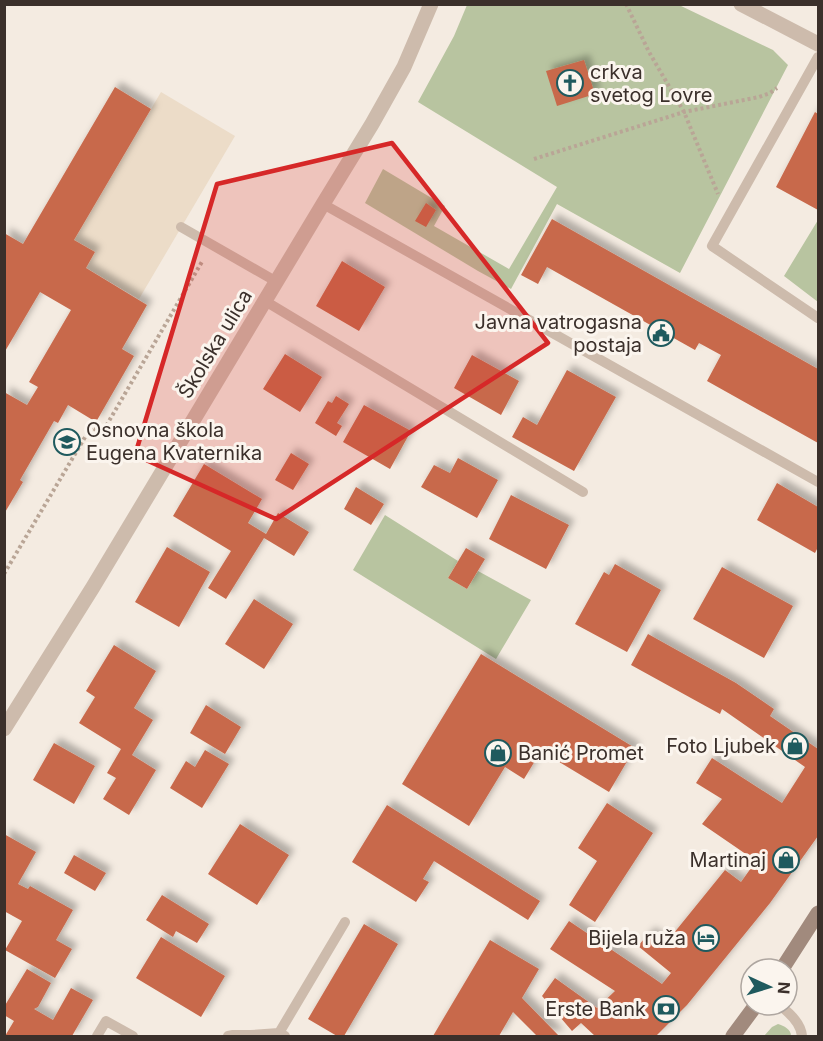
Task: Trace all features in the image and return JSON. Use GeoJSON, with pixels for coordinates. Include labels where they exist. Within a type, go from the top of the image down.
{"type":"FeatureCollection","features":[{"type":"Feature","properties":{"kind":"main road"},"geometry":{"type":"LineString","coordinates":[[790,957],[819,913]]}},
{"type":"Feature","properties":{"kind":"main road"},"geometry":{"type":"LineString","coordinates":[[732,1036],[747,1017]]}},
{"type":"Feature","properties":{"kind":"street","name":"Školska ulica"},"geometry":{"type":"LineString","coordinates":[[4,729],[99,577],[372,124],[404,67],[431,4]]}},
{"type":"Feature","properties":{"kind":"street"},"geometry":{"type":"LineString","coordinates":[[741,4],[819,44]]}},
{"type":"Feature","properties":{"kind":"lane"},"geometry":{"type":"LineString","coordinates":[[819,57],[712,246],[819,318]]}},
{"type":"Feature","properties":{"kind":"lane"},"geometry":{"type":"LineString","coordinates":[[323,204],[819,482]]}},
{"type":"Feature","properties":{"kind":"lane"},"geometry":{"type":"LineString","coordinates":[[181,226],[277,282]]}},
{"type":"Feature","properties":{"kind":"lane"},"geometry":{"type":"LineString","coordinates":[[265,301],[583,492]]}},
{"type":"Feature","properties":{"kind":"lane"},"geometry":{"type":"LineString","coordinates":[[228,1036],[282,1035],[345,922]]}},
{"type":"Feature","properties":{"kind":"lane"},"geometry":{"type":"LineString","coordinates":[[793,1017],[801,1029],[802,1036]]}},
{"type":"Feature","properties":{"kind":"lane"},"geometry":{"type":"LineString","coordinates":[[97,1036],[106,1021],[134,1036]]}},
{"type":"Feature","properties":{"kind":"path"},"geometry":{"type":"LineString","coordinates":[[626,4],[649,52],[684,112],[728,217]]}},
{"type":"Feature","properties":{"kind":"path"},"geometry":{"type":"LineString","coordinates":[[534,159],[684,112],[759,97],[770,93],[780,85]]}},
{"type":"Feature","properties":{"kind":"path"},"geometry":{"type":"LineString","coordinates":[[4,574],[91,427],[102,434],[212,244]]}},
{"type":"Feature","properties":{"kind":"highlighted area"},"geometry":{"type":"Polygon","coordinates":[[[392,143],[548,343],[276,519],[135,455],[217,184],[392,143]]]}},
{"type":"Feature","properties":{"kind":"green space"},"geometry":{"type":"Polygon","coordinates":[[[467,5],[679,5],[773,50],[788,65],[680,273],[557,204],[511,289],[365,203],[383,169],[445,206],[434,226],[509,269],[557,187],[418,102],[454,36],[467,5]]]}},
{"type":"Feature","properties":{"kind":"green space"},"geometry":{"type":"Polygon","coordinates":[[[818,220],[818,302],[784,276],[818,220]]]}},
{"type":"Feature","properties":{"kind":"green space"},"geometry":{"type":"Polygon","coordinates":[[[385,515],[458,561],[448,578],[467,589],[478,571],[531,600],[496,659],[353,570],[385,515]]]}},
{"type":"Feature","properties":{"kind":"green space"},"geometry":{"type":"Polygon","coordinates":[[[778,1024],[785,1027],[791,1036],[764,1036],[772,1027],[778,1024]]]}},
{"type":"Feature","properties":{"kind":"shaded area"},"geometry":{"type":"Polygon","coordinates":[[[161,92],[235,136],[139,299],[86,268],[95,252],[74,240],[161,92]]]}},
{"type":"Feature","properties":{"kind":"building","name":"crkva svetog Lovre"},"geometry":{"type":"Polygon","coordinates":[[[584,60],[595,94],[557,106],[546,71],[584,60]]]}},
{"type":"Feature","properties":{"kind":"building"},"geometry":{"type":"Polygon","coordinates":[[[115,87],[151,109],[74,240],[95,252],[86,268],[147,305],[122,349],[134,356],[96,422],[68,405],[58,423],[54,421],[20,480],[23,482],[4,514],[4,392],[27,405],[38,387],[29,382],[71,310],[40,292],[4,353],[4,276],[6,273],[4,272],[4,233],[23,244],[115,87]]]}},
{"type":"Feature","properties":{"kind":"building"},"geometry":{"type":"Polygon","coordinates":[[[815,112],[818,114],[818,210],[776,187],[815,112]]]}},
{"type":"Feature","properties":{"kind":"building"},"geometry":{"type":"Polygon","coordinates":[[[426,203],[436,210],[426,227],[415,221],[426,203]]]}},
{"type":"Feature","properties":{"kind":"building"},"geometry":{"type":"Polygon","coordinates":[[[552,219],[818,369],[818,443],[707,381],[721,355],[699,343],[695,350],[547,267],[538,284],[521,275],[552,219]]]}},
{"type":"Feature","properties":{"kind":"building"},"geometry":{"type":"Polygon","coordinates":[[[342,261],[385,287],[359,331],[316,306],[342,261]]]}},
{"type":"Feature","properties":{"kind":"building"},"geometry":{"type":"Polygon","coordinates":[[[285,354],[322,377],[300,412],[263,389],[285,354]]]}},
{"type":"Feature","properties":{"kind":"building"},"geometry":{"type":"Polygon","coordinates":[[[472,355],[519,381],[501,415],[454,388],[472,355]]]}},
{"type":"Feature","properties":{"kind":"building"},"geometry":{"type":"Polygon","coordinates":[[[567,370],[616,397],[574,471],[512,437],[523,417],[537,425],[567,370]]]}},
{"type":"Feature","properties":{"kind":"building"},"geometry":{"type":"Polygon","coordinates":[[[336,396],[349,404],[337,423],[342,426],[336,436],[315,423],[328,401],[332,403],[336,396]]]}},
{"type":"Feature","properties":{"kind":"building"},"geometry":{"type":"Polygon","coordinates":[[[364,405],[411,431],[390,469],[343,442],[364,405]]]}},
{"type":"Feature","properties":{"kind":"building"},"geometry":{"type":"Polygon","coordinates":[[[291,453],[309,464],[293,490],[275,480],[291,453]]]}},
{"type":"Feature","properties":{"kind":"building"},"geometry":{"type":"Polygon","coordinates":[[[458,458],[498,480],[477,518],[421,487],[434,465],[450,473],[458,458]]]}},
{"type":"Feature","properties":{"kind":"building"},"geometry":{"type":"Polygon","coordinates":[[[204,464],[262,499],[248,523],[266,534],[278,513],[309,532],[294,556],[264,538],[226,599],[208,588],[231,551],[173,516],[204,464]]]}},
{"type":"Feature","properties":{"kind":"building"},"geometry":{"type":"Polygon","coordinates":[[[777,483],[818,507],[818,547],[815,553],[757,520],[777,483]]]}},
{"type":"Feature","properties":{"kind":"building"},"geometry":{"type":"Polygon","coordinates":[[[356,487],[384,504],[371,525],[344,509],[356,487]]]}},
{"type":"Feature","properties":{"kind":"building"},"geometry":{"type":"Polygon","coordinates":[[[511,495],[569,525],[546,569],[489,539],[511,495]]]}},
{"type":"Feature","properties":{"kind":"building"},"geometry":{"type":"Polygon","coordinates":[[[167,547],[210,572],[179,627],[135,602],[167,547]]]}},
{"type":"Feature","properties":{"kind":"building"},"geometry":{"type":"Polygon","coordinates":[[[466,548],[485,559],[467,589],[448,578],[466,548]]]}},
{"type":"Feature","properties":{"kind":"building"},"geometry":{"type":"Polygon","coordinates":[[[615,564],[661,590],[627,652],[575,624],[604,572],[609,575],[615,564]]]}},
{"type":"Feature","properties":{"kind":"building"},"geometry":{"type":"Polygon","coordinates":[[[722,567],[793,606],[764,658],[693,619],[722,567]]]}},
{"type":"Feature","properties":{"kind":"building"},"geometry":{"type":"Polygon","coordinates":[[[254,599],[293,624],[264,669],[225,644],[254,599]]]}},
{"type":"Feature","properties":{"kind":"building"},"geometry":{"type":"Polygon","coordinates":[[[648,634],[736,683],[774,709],[770,716],[818,749],[818,836],[770,903],[687,1005],[656,1036],[595,1036],[581,1023],[572,1031],[542,996],[555,978],[597,1008],[615,991],[550,949],[569,921],[662,984],[671,973],[638,946],[650,932],[665,944],[725,870],[741,882],[756,861],[702,824],[722,799],[696,783],[712,758],[782,803],[805,767],[722,709],[720,714],[631,665],[648,634]]]}},
{"type":"Feature","properties":{"kind":"building"},"geometry":{"type":"Polygon","coordinates":[[[114,645],[156,671],[134,708],[153,720],[132,755],[156,770],[129,815],[103,799],[116,778],[107,773],[121,749],[79,723],[95,697],[86,691],[114,645]]]}},
{"type":"Feature","properties":{"kind":"building"},"geometry":{"type":"Polygon","coordinates":[[[481,654],[635,748],[609,792],[541,751],[524,779],[505,767],[469,826],[402,784],[481,654]]]}},
{"type":"Feature","properties":{"kind":"building"},"geometry":{"type":"Polygon","coordinates":[[[206,705],[241,727],[225,754],[190,733],[206,705]]]}},
{"type":"Feature","properties":{"kind":"building"},"geometry":{"type":"Polygon","coordinates":[[[54,743],[95,766],[74,804],[33,780],[54,743]]]}},
{"type":"Feature","properties":{"kind":"building"},"geometry":{"type":"Polygon","coordinates":[[[205,750],[229,764],[202,808],[170,788],[186,761],[195,767],[205,750]]]}},
{"type":"Feature","properties":{"kind":"building"},"geometry":{"type":"Polygon","coordinates":[[[607,803],[653,833],[595,922],[569,905],[597,861],[578,848],[607,803]]]}},
{"type":"Feature","properties":{"kind":"building"},"geometry":{"type":"Polygon","coordinates":[[[387,805],[540,901],[528,920],[434,861],[423,879],[429,882],[416,902],[352,862],[387,805]]]}},
{"type":"Feature","properties":{"kind":"building"},"geometry":{"type":"Polygon","coordinates":[[[240,824],[289,855],[257,905],[208,874],[240,824]]]}},
{"type":"Feature","properties":{"kind":"building"},"geometry":{"type":"Polygon","coordinates":[[[4,834],[36,852],[18,884],[28,889],[30,886],[73,910],[56,940],[72,949],[55,978],[5,950],[22,921],[4,911],[4,834]]]}},
{"type":"Feature","properties":{"kind":"building"},"geometry":{"type":"Polygon","coordinates":[[[74,855],[106,873],[95,891],[64,873],[74,855]]]}},
{"type":"Feature","properties":{"kind":"building"},"geometry":{"type":"Polygon","coordinates":[[[162,895],[209,924],[197,943],[176,931],[173,937],[146,920],[162,895]]]}},
{"type":"Feature","properties":{"kind":"building"},"geometry":{"type":"Polygon","coordinates":[[[364,924],[398,944],[344,1036],[337,1036],[308,1019],[364,924]]]}},
{"type":"Feature","properties":{"kind":"building"},"geometry":{"type":"Polygon","coordinates":[[[161,937],[225,976],[201,1017],[136,978],[161,937]]]}},
{"type":"Feature","properties":{"kind":"building"},"geometry":{"type":"Polygon","coordinates":[[[490,940],[539,969],[522,998],[559,1036],[537,1036],[513,1012],[499,1036],[433,1036],[490,940]]]}},
{"type":"Feature","properties":{"kind":"building"},"geometry":{"type":"Polygon","coordinates":[[[27,969],[51,983],[38,1007],[34,1009],[53,1020],[71,988],[93,1000],[72,1036],[5,1036],[14,1021],[4,1015],[4,1007],[27,969]]]}},
{"type":"Feature","properties":{"kind":"place","name":"crkva svetog Lovre"},"geometry":{"type":"Point","coordinates":[570,83]}},
{"type":"Feature","properties":{"kind":"place","name":"Javna vatrogasna postaja"},"geometry":{"type":"Point","coordinates":[661,333]}},
{"type":"Feature","properties":{"kind":"place","name":"Osnovna škola Eugena Kvaternika"},"geometry":{"type":"Point","coordinates":[67,442]}},
{"type":"Feature","properties":{"kind":"place","name":"Foto Ljubek"},"geometry":{"type":"Point","coordinates":[795,746]}},
{"type":"Feature","properties":{"kind":"place","name":"Banić Promet"},"geometry":{"type":"Point","coordinates":[498,753]}},
{"type":"Feature","properties":{"kind":"place","name":"Martinaj"},"geometry":{"type":"Point","coordinates":[786,860]}},
{"type":"Feature","properties":{"kind":"place","name":"Bijela ruža"},"geometry":{"type":"Point","coordinates":[706,938]}},
{"type":"Feature","properties":{"kind":"place","name":"Erste Bank"},"geometry":{"type":"Point","coordinates":[666,1009]}}]}
